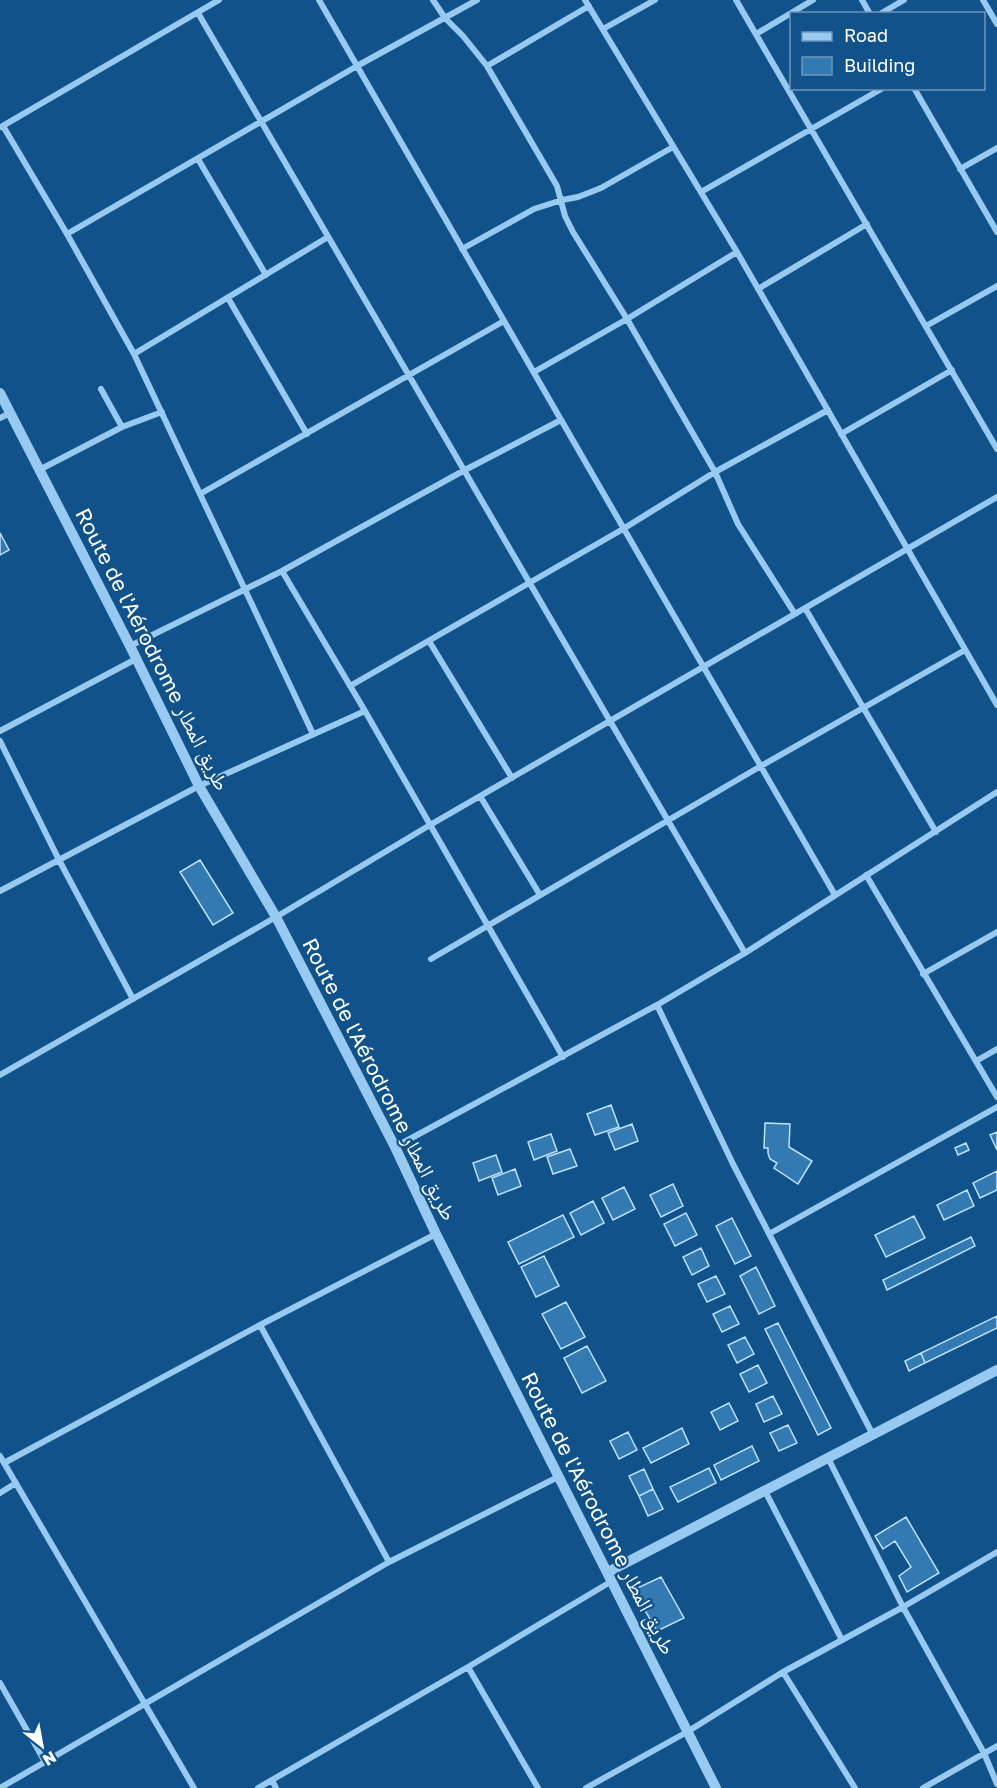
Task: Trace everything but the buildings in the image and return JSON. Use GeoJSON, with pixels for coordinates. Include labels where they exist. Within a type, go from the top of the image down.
{"type":"FeatureCollection","features":[{"type":"Feature","properties":{"kind":"street"},"geometry":{"type":"LineString","coordinates":[[219,0],[1,127],[68,234],[134,354],[313,735]]}},
{"type":"Feature","properties":{"kind":"street"},"geometry":{"type":"LineString","coordinates":[[319,0],[835,896]]}},
{"type":"Feature","properties":{"kind":"street"},"geometry":{"type":"LineString","coordinates":[[433,0],[445,18],[487,66],[557,186],[565,216],[573,232],[627,319],[715,472],[738,524],[795,614]]}},
{"type":"Feature","properties":{"kind":"street"},"geometry":{"type":"LineString","coordinates":[[68,234],[357,66],[477,0]]}},
{"type":"Feature","properties":{"kind":"street"},"geometry":{"type":"LineString","coordinates":[[603,29],[655,0]]}},
{"type":"Feature","properties":{"kind":"street"},"geometry":{"type":"LineString","coordinates":[[736,0],[997,449]]}},
{"type":"Feature","properties":{"kind":"street"},"geometry":{"type":"LineString","coordinates":[[793,12],[813,0]]}},
{"type":"Feature","properties":{"kind":"street"},"geometry":{"type":"LineString","coordinates":[[883,12],[904,0]]}},
{"type":"Feature","properties":{"kind":"street"},"geometry":{"type":"LineString","coordinates":[[983,0],[997,24]]}},
{"type":"Feature","properties":{"kind":"street"},"geometry":{"type":"LineString","coordinates":[[487,66],[587,3],[737,252],[997,705]]}},
{"type":"Feature","properties":{"kind":"street"},"geometry":{"type":"LineString","coordinates":[[198,13],[745,953]]}},
{"type":"Feature","properties":{"kind":"street"},"geometry":{"type":"LineString","coordinates":[[756,34],[790,14]]}},
{"type":"Feature","properties":{"kind":"street"},"geometry":{"type":"LineString","coordinates":[[701,192],[880,90]]}},
{"type":"Feature","properties":{"kind":"street"},"geometry":{"type":"LineString","coordinates":[[915,90],[997,232]]}},
{"type":"Feature","properties":{"kind":"street"},"geometry":{"type":"LineString","coordinates":[[462,249],[534,209],[602,188],[674,147]]}},
{"type":"Feature","properties":{"kind":"street"},"geometry":{"type":"LineString","coordinates":[[960,169],[997,148]]}},
{"type":"Feature","properties":{"kind":"street"},"geometry":{"type":"LineString","coordinates":[[198,159],[266,274]]}},
{"type":"Feature","properties":{"kind":"street"},"geometry":{"type":"LineString","coordinates":[[758,289],[867,224]]}},
{"type":"Feature","properties":{"kind":"street"},"geometry":{"type":"LineString","coordinates":[[134,354],[328,237]]}},
{"type":"Feature","properties":{"kind":"street"},"geometry":{"type":"LineString","coordinates":[[534,372],[737,252]]}},
{"type":"Feature","properties":{"kind":"street"},"geometry":{"type":"LineString","coordinates":[[926,326],[997,286]]}},
{"type":"Feature","properties":{"kind":"street"},"geometry":{"type":"LineString","coordinates":[[228,298],[307,434]]}},
{"type":"Feature","properties":{"kind":"street"},"geometry":{"type":"LineString","coordinates":[[200,494],[504,321]]}},
{"type":"Feature","properties":{"kind":"street"},"geometry":{"type":"LineString","coordinates":[[841,434],[952,370]]}},
{"type":"Feature","properties":{"kind":"street"},"geometry":{"type":"LineString","coordinates":[[101,388],[122,427]]}},
{"type":"Feature","properties":{"kind":"street","name":"Route de l'Aérodrome طريق المطار"},"geometry":{"type":"LineString","coordinates":[[0,393],[5,416],[39,470],[199,786],[276,917],[395,1147],[436,1234],[716,1788]]}},
{"type":"Feature","properties":{"kind":"street"},"geometry":{"type":"LineString","coordinates":[[350,686],[623,529],[715,472],[828,410]]}},
{"type":"Feature","properties":{"kind":"street"},"geometry":{"type":"LineString","coordinates":[[39,470],[122,427],[162,412]]}},
{"type":"Feature","properties":{"kind":"street"},"geometry":{"type":"LineString","coordinates":[[130,646],[282,571],[561,420]]}},
{"type":"Feature","properties":{"kind":"street"},"geometry":{"type":"LineString","coordinates":[[0,1075],[276,917],[997,496]]}},
{"type":"Feature","properties":{"kind":"street"},"geometry":{"type":"LineString","coordinates":[[282,571],[365,711],[562,1057]]}},
{"type":"Feature","properties":{"kind":"street"},"geometry":{"type":"LineString","coordinates":[[806,608],[936,832]]}},
{"type":"Feature","properties":{"kind":"street"},"geometry":{"type":"LineString","coordinates":[[429,641],[512,778]]}},
{"type":"Feature","properties":{"kind":"street"},"geometry":{"type":"LineString","coordinates":[[431,958],[965,650]]}},
{"type":"Feature","properties":{"kind":"street"},"geometry":{"type":"LineString","coordinates":[[0,731],[136,659]]}},
{"type":"Feature","properties":{"kind":"street"},"geometry":{"type":"LineString","coordinates":[[0,891],[199,786],[365,711]]}},
{"type":"Feature","properties":{"kind":"street"},"geometry":{"type":"LineString","coordinates":[[0,741],[59,860],[133,999]]}},
{"type":"Feature","properties":{"kind":"street"},"geometry":{"type":"LineString","coordinates":[[395,1147],[657,1005],[745,953],[997,792]]}},
{"type":"Feature","properties":{"kind":"street"},"geometry":{"type":"LineString","coordinates":[[480,796],[540,895]]}},
{"type":"Feature","properties":{"kind":"street"},"geometry":{"type":"LineString","coordinates":[[866,875],[997,1097]]}},
{"type":"Feature","properties":{"kind":"street"},"geometry":{"type":"LineString","coordinates":[[923,974],[997,932]]}},
{"type":"Feature","properties":{"kind":"street"},"geometry":{"type":"LineString","coordinates":[[657,1005],[733,1164],[873,1435]]}},
{"type":"Feature","properties":{"kind":"street"},"geometry":{"type":"LineString","coordinates":[[976,1061],[997,1049]]}},
{"type":"Feature","properties":{"kind":"street"},"geometry":{"type":"LineString","coordinates":[[769,1234],[997,1107]]}},
{"type":"Feature","properties":{"kind":"street"},"geometry":{"type":"LineString","coordinates":[[4,1463],[260,1325],[436,1234]]}},
{"type":"Feature","properties":{"kind":"street"},"geometry":{"type":"LineString","coordinates":[[260,1325],[389,1562]]}},
{"type":"Feature","properties":{"kind":"street"},"geometry":{"type":"LineString","coordinates":[[258,1788],[468,1667],[610,1577],[765,1491],[997,1370]]}},
{"type":"Feature","properties":{"kind":"street"},"geometry":{"type":"LineString","coordinates":[[0,1456],[194,1788]]}},
{"type":"Feature","properties":{"kind":"street"},"geometry":{"type":"LineString","coordinates":[[828,1458],[903,1606],[984,1753],[997,1784]]}},
{"type":"Feature","properties":{"kind":"street"},"geometry":{"type":"LineString","coordinates":[[0,1788],[389,1562],[560,1476]]}},
{"type":"Feature","properties":{"kind":"street"},"geometry":{"type":"LineString","coordinates":[[0,1493],[16,1483]]}},
{"type":"Feature","properties":{"kind":"street"},"geometry":{"type":"LineString","coordinates":[[765,1491],[842,1640]]}},
{"type":"Feature","properties":{"kind":"street"},"geometry":{"type":"LineString","coordinates":[[586,1788],[687,1732],[783,1672],[997,1552]]}},
{"type":"Feature","properties":{"kind":"street"},"geometry":{"type":"LineString","coordinates":[[468,1667],[538,1788]]}},
{"type":"Feature","properties":{"kind":"street"},"geometry":{"type":"LineString","coordinates":[[783,1672],[855,1788]]}},
{"type":"Feature","properties":{"kind":"street"},"geometry":{"type":"LineString","coordinates":[[0,1683],[45,1762]]}},
{"type":"Feature","properties":{"kind":"street"},"geometry":{"type":"LineString","coordinates":[[922,1788],[997,1746]]}},
{"type":"Feature","properties":{"kind":"street"},"geometry":{"type":"LineString","coordinates":[[272,1780],[276,1788]]}}]}
